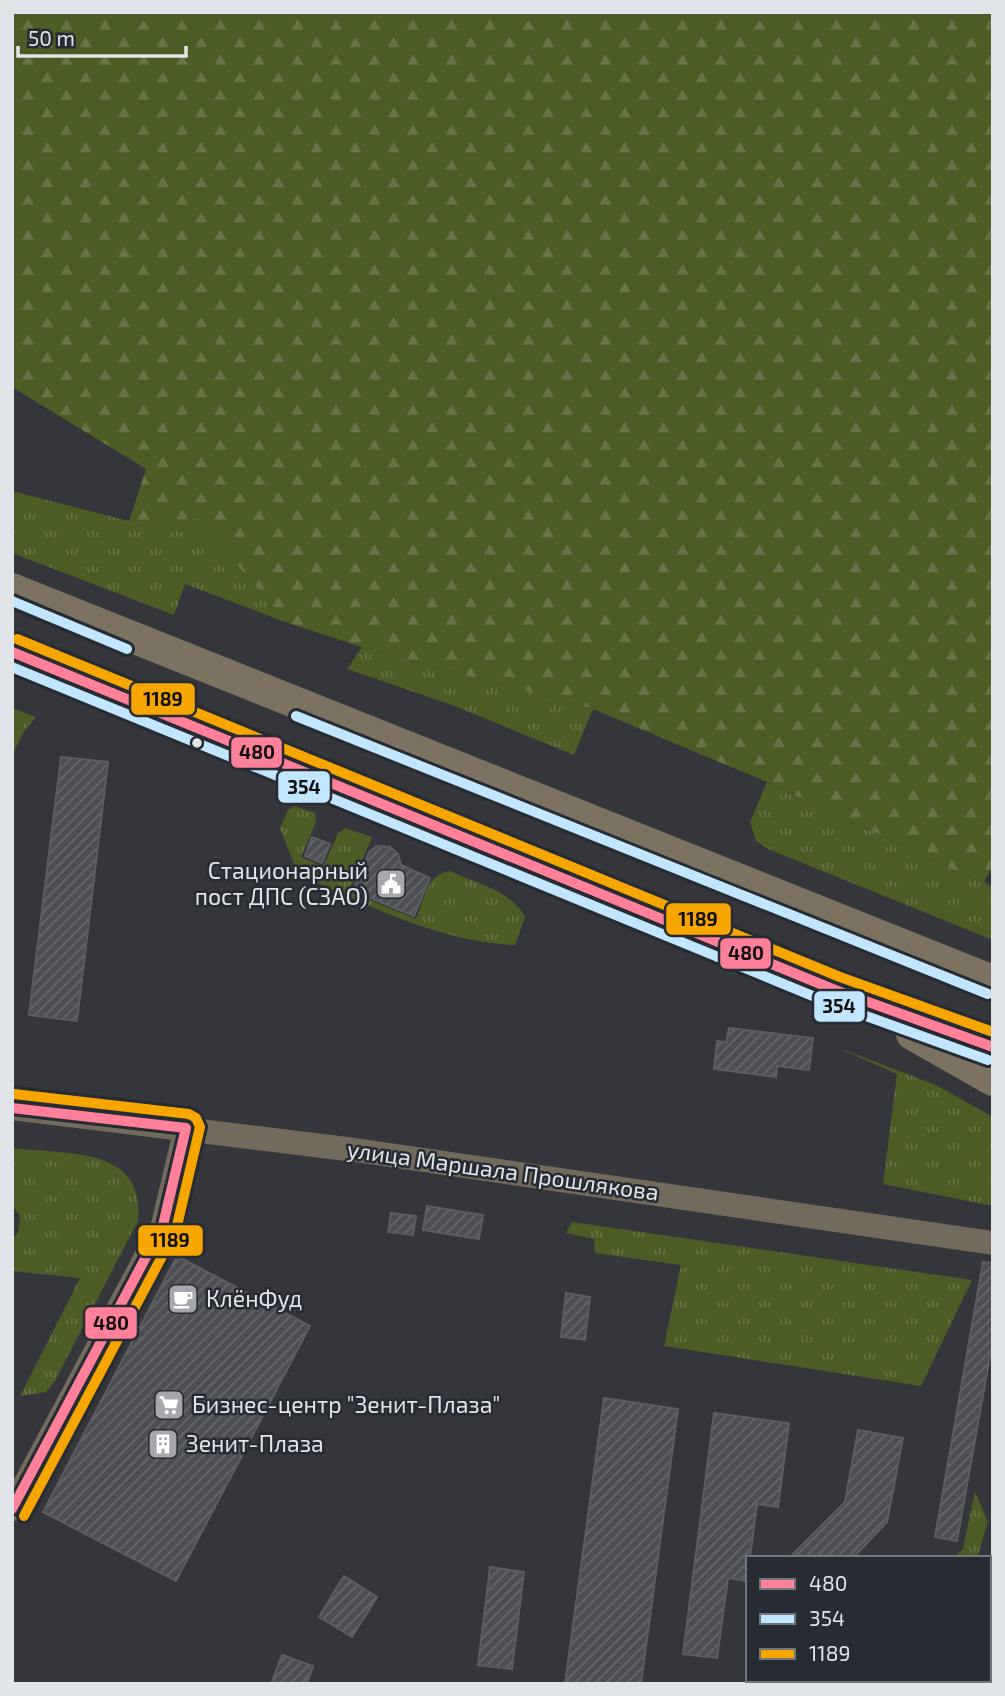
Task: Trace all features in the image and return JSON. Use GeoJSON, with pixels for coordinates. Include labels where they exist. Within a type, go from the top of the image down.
{"type":"FeatureCollection","features":[{"type":"Feature","properties":{"kind":"main road"},"geometry":{"type":"LineString","coordinates":[[16,590],[993,981]]}},
{"type":"Feature","properties":{"kind":"main road"},"geometry":{"type":"LineString","coordinates":[[12,652],[835,990],[993,1048]]}},
{"type":"Feature","properties":{"kind":"main road"},"geometry":{"type":"LineString","coordinates":[[932,956],[993,971]]}},
{"type":"Feature","properties":{"kind":"main road"},"geometry":{"type":"LineString","coordinates":[[835,990],[993,1080]]}},
{"type":"Feature","properties":{"kind":"street","name":"улица Маршала Прошлякова"},"geometry":{"type":"LineString","coordinates":[[12,1108],[186,1128],[993,1243]]}},
{"type":"Feature","properties":{"kind":"street"},"geometry":{"type":"LineString","coordinates":[[12,1508],[163,1225],[186,1128]]}},
{"type":"Feature","properties":{"kind":"green space"},"geometry":{"type":"Polygon","coordinates":[[[12,12],[993,12],[993,867],[984,881],[993,888],[767,782],[593,709],[362,647],[285,622],[199,519],[129,521],[146,469],[12,387],[12,12]]]}},
{"type":"Feature","properties":{"kind":"green space"},"geometry":{"type":"Polygon","coordinates":[[[12,491],[129,521],[199,518],[285,622],[185,584],[174,615],[12,553],[12,491]]]}},
{"type":"Feature","properties":{"kind":"green space"},"geometry":{"type":"Polygon","coordinates":[[[362,647],[593,709],[574,755],[452,705],[347,669],[362,647]]]}},
{"type":"Feature","properties":{"kind":"green space"},"geometry":{"type":"Polygon","coordinates":[[[12,708],[36,717],[24,731],[13,754],[12,708]]]}},
{"type":"Feature","properties":{"kind":"green space"},"geometry":{"type":"Polygon","coordinates":[[[767,782],[993,888],[993,940],[768,849],[756,841],[750,822],[767,782]]]}},
{"type":"Feature","properties":{"kind":"green space"},"geometry":{"type":"Polygon","coordinates":[[[294,806],[315,813],[316,822],[301,857],[323,867],[338,833],[345,828],[372,837],[349,892],[416,919],[431,882],[442,873],[450,871],[503,894],[520,908],[525,917],[515,945],[432,930],[302,876],[296,869],[280,828],[288,810],[294,806]]]}},
{"type":"Feature","properties":{"kind":"green space"},"geometry":{"type":"Polygon","coordinates":[[[836,1047],[936,1085],[993,1117],[993,1206],[883,1184],[897,1074],[836,1047]]]}},
{"type":"Feature","properties":{"kind":"green space"},"geometry":{"type":"Polygon","coordinates":[[[12,1148],[78,1154],[116,1166],[129,1179],[137,1196],[138,1221],[55,1381],[46,1392],[20,1396],[80,1278],[12,1271],[12,1238],[18,1233],[20,1216],[12,1205],[12,1148]]]}},
{"type":"Feature","properties":{"kind":"green space"},"geometry":{"type":"Polygon","coordinates":[[[572,1222],[972,1280],[921,1386],[664,1346],[681,1265],[595,1253],[594,1239],[566,1233],[572,1222]]]}},
{"type":"Feature","properties":{"kind":"green space"},"geometry":{"type":"Polygon","coordinates":[[[975,1491],[988,1522],[978,1556],[955,1556],[963,1549],[975,1491]]]}},
{"type":"Feature","properties":{"kind":"green space"},"geometry":{"type":"Polygon","coordinates":[[[817,1682],[919,1682],[918,1684],[808,1684],[817,1682]]]}},
{"type":"Feature","properties":{"kind":"building"},"geometry":{"type":"Polygon","coordinates":[[[61,757],[108,762],[77,1021],[29,1015],[61,757]]]}},
{"type":"Feature","properties":{"kind":"building"},"geometry":{"type":"Polygon","coordinates":[[[312,837],[330,844],[322,863],[305,856],[312,837]]]}},
{"type":"Feature","properties":{"kind":"building","name":"Стационарный пост ДПС (СЗАО)"},"geometry":{"type":"Polygon","coordinates":[[[377,846],[390,847],[398,854],[401,865],[430,878],[414,916],[353,891],[369,852],[377,846]]]}},
{"type":"Feature","properties":{"kind":"building"},"geometry":{"type":"Polygon","coordinates":[[[729,1028],[813,1038],[809,1070],[777,1066],[776,1077],[714,1069],[717,1041],[726,1042],[729,1028]]]}},
{"type":"Feature","properties":{"kind":"building"},"geometry":{"type":"Polygon","coordinates":[[[427,1206],[483,1215],[479,1239],[423,1230],[427,1206]]]}},
{"type":"Feature","properties":{"kind":"building"},"geometry":{"type":"Polygon","coordinates":[[[391,1213],[416,1216],[413,1235],[388,1232],[391,1213]]]}},
{"type":"Feature","properties":{"kind":"building","name":"Зенит-Плаза"},"geometry":{"type":"Polygon","coordinates":[[[177,1256],[310,1326],[176,1581],[43,1512],[177,1256]]]}},
{"type":"Feature","properties":{"kind":"building"},"geometry":{"type":"Polygon","coordinates":[[[983,1262],[993,1263],[993,1339],[957,1541],[935,1537],[983,1262]]]}},
{"type":"Feature","properties":{"kind":"building"},"geometry":{"type":"Polygon","coordinates":[[[566,1293],[590,1297],[585,1340],[561,1337],[566,1293]]]}},
{"type":"Feature","properties":{"kind":"building"},"geometry":{"type":"Polygon","coordinates":[[[604,1398],[678,1409],[641,1684],[565,1684],[604,1398]]]}},
{"type":"Feature","properties":{"kind":"building"},"geometry":{"type":"Polygon","coordinates":[[[714,1413],[789,1423],[778,1507],[757,1504],[750,1556],[746,1556],[746,1581],[728,1578],[717,1658],[683,1654],[714,1413]]]}},
{"type":"Feature","properties":{"kind":"building"},"geometry":{"type":"Polygon","coordinates":[[[858,1430],[903,1438],[887,1522],[855,1556],[791,1556],[845,1502],[858,1430]]]}},
{"type":"Feature","properties":{"kind":"building"},"geometry":{"type":"Polygon","coordinates":[[[490,1567],[524,1572],[512,1669],[478,1665],[490,1567]]]}},
{"type":"Feature","properties":{"kind":"building"},"geometry":{"type":"Polygon","coordinates":[[[344,1576],[377,1597],[352,1637],[319,1617],[344,1576]]]}},
{"type":"Feature","properties":{"kind":"building"},"geometry":{"type":"Polygon","coordinates":[[[282,1655],[313,1666],[307,1684],[271,1684],[282,1655]]]}},
{"type":"Feature","properties":{"kind":"transit line","name":"354"},"geometry":{"type":"LineString","coordinates":[[12,601],[127,649]]}},
{"type":"Feature","properties":{"kind":"transit line","name":"1189"},"geometry":{"type":"LineString","coordinates":[[17,639],[840,977],[993,1032]]}},
{"type":"Feature","properties":{"kind":"transit line","name":"480"},"geometry":{"type":"LineString","coordinates":[[12,652],[835,990],[993,1047]]}},
{"type":"Feature","properties":{"kind":"transit line","name":"354"},"geometry":{"type":"LineString","coordinates":[[12,667],[830,1003],[988,1060]]}},
{"type":"Feature","properties":{"kind":"transit line","name":"354"},"geometry":{"type":"LineString","coordinates":[[296,716],[988,994]]}},
{"type":"Feature","properties":{"kind":"transit line","name":"1189"},"geometry":{"type":"LineString","coordinates":[[14,1094],[189,1114],[196,1118],[200,1127],[176,1230],[24,1516]]}},
{"type":"Feature","properties":{"kind":"transit line","name":"480"},"geometry":{"type":"LineString","coordinates":[[12,1108],[186,1128]]}},
{"type":"Feature","properties":{"kind":"transit line","name":"480"},"geometry":{"type":"LineString","coordinates":[[12,1509],[163,1225],[186,1128]]}},
{"type":"Feature","properties":{"kind":"place","name":"Стационарный пост ДПС (СЗАО)"},"geometry":{"type":"Point","coordinates":[391,884]}},
{"type":"Feature","properties":{"kind":"place","name":"КлёнФуд"},"geometry":{"type":"Point","coordinates":[183,1299]}},
{"type":"Feature","properties":{"kind":"place","name":"Бизнес-центр \"Зенит-Плаза\""},"geometry":{"type":"Point","coordinates":[169,1405]}},
{"type":"Feature","properties":{"kind":"place","name":"Зенит-Плаза"},"geometry":{"type":"Point","coordinates":[163,1444]}}]}
